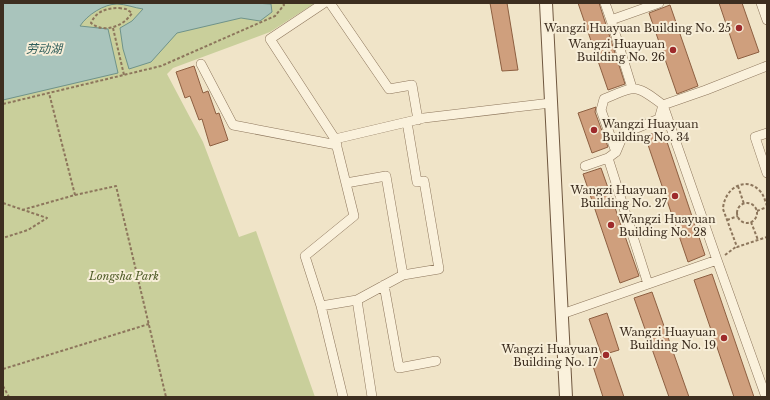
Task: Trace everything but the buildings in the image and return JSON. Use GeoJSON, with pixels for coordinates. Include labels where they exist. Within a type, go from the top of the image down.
{"type":"FeatureCollection","features":[{"type":"Feature","properties":{"kind":"street"},"geometry":{"type":"LineString","coordinates":[[324,3],[270,39],[336,142],[354,216],[305,256],[321,306],[343,397]]}},
{"type":"Feature","properties":{"kind":"street"},"geometry":{"type":"LineString","coordinates":[[330,3],[389,89],[412,85],[418,120]]}},
{"type":"Feature","properties":{"kind":"street"},"geometry":{"type":"LineString","coordinates":[[546,3],[566,397]]}},
{"type":"Feature","properties":{"kind":"street"},"geometry":{"type":"LineString","coordinates":[[605,3],[632,88]]}},
{"type":"Feature","properties":{"kind":"street"},"geometry":{"type":"LineString","coordinates":[[611,20],[659,3]]}},
{"type":"Feature","properties":{"kind":"street"},"geometry":{"type":"LineString","coordinates":[[761,3],[767,20]]}},
{"type":"Feature","properties":{"kind":"street"},"geometry":{"type":"LineString","coordinates":[[201,64],[233,125],[336,142],[418,120],[551,103]]}},
{"type":"Feature","properties":{"kind":"street"},"geometry":{"type":"LineString","coordinates":[[663,105],[767,66]]}},
{"type":"Feature","properties":{"kind":"street"},"geometry":{"type":"LineString","coordinates":[[616,152],[601,110],[604,99],[632,88],[643,90],[663,105],[766,397]]}},
{"type":"Feature","properties":{"kind":"street"},"geometry":{"type":"LineString","coordinates":[[585,166],[608,158],[616,152],[624,133],[659,119],[663,105]]}},
{"type":"Feature","properties":{"kind":"street"},"geometry":{"type":"LineString","coordinates":[[321,306],[357,300],[403,276],[439,269],[424,180],[417,182],[407,122]]}},
{"type":"Feature","properties":{"kind":"street"},"geometry":{"type":"LineString","coordinates":[[767,133],[755,137],[767,173]]}},
{"type":"Feature","properties":{"kind":"street"},"geometry":{"type":"LineString","coordinates":[[608,158],[648,284]]}},
{"type":"Feature","properties":{"kind":"street"},"geometry":{"type":"LineString","coordinates":[[346,183],[386,176],[403,276]]}},
{"type":"Feature","properties":{"kind":"street"},"geometry":{"type":"LineString","coordinates":[[562,314],[717,260]]}},
{"type":"Feature","properties":{"kind":"street"},"geometry":{"type":"LineString","coordinates":[[384,286],[399,368],[436,361]]}},
{"type":"Feature","properties":{"kind":"street"},"geometry":{"type":"LineString","coordinates":[[357,300],[372,397]]}},
{"type":"Feature","properties":{"kind":"path"},"geometry":{"type":"LineString","coordinates":[[3,104],[161,66],[275,16],[284,3]]}},
{"type":"Feature","properties":{"kind":"path"},"geometry":{"type":"LineString","coordinates":[[109,9],[126,9],[132,13],[125,22],[112,27],[96,27],[91,23],[94,16],[109,9]]}},
{"type":"Feature","properties":{"kind":"path"},"geometry":{"type":"LineString","coordinates":[[112,27],[124,75]]}},
{"type":"Feature","properties":{"kind":"path"},"geometry":{"type":"LineString","coordinates":[[49,93],[75,195]]}},
{"type":"Feature","properties":{"kind":"path"},"geometry":{"type":"LineString","coordinates":[[737,246],[723,209],[723,202],[730,190],[738,186],[749,185],[755,187],[764,197],[767,206],[757,211],[756,216],[751,222]]}},
{"type":"Feature","properties":{"kind":"path"},"geometry":{"type":"LineString","coordinates":[[22,210],[75,195],[116,186],[166,397]]}},
{"type":"Feature","properties":{"kind":"path"},"geometry":{"type":"LineString","coordinates":[[738,186],[744,204]]}},
{"type":"Feature","properties":{"kind":"path"},"geometry":{"type":"LineString","coordinates":[[3,203],[47,218],[28,230],[3,238]]}},
{"type":"Feature","properties":{"kind":"path"},"geometry":{"type":"LineString","coordinates":[[751,222],[744,222],[738,216],[738,209],[744,204],[749,203],[752,204],[757,211]]}},
{"type":"Feature","properties":{"kind":"path"},"geometry":{"type":"LineString","coordinates":[[727,220],[738,216]]}},
{"type":"Feature","properties":{"kind":"path"},"geometry":{"type":"LineString","coordinates":[[751,222],[758,240]]}},
{"type":"Feature","properties":{"kind":"path"},"geometry":{"type":"LineString","coordinates":[[717,260],[730,253],[737,246],[767,237]]}},
{"type":"Feature","properties":{"kind":"path"},"geometry":{"type":"LineString","coordinates":[[3,369],[149,324]]}},
{"type":"Feature","properties":{"kind":"path"},"geometry":{"type":"LineString","coordinates":[[3,386],[9,397]]}},
{"type":"Feature","properties":{"kind":"green space","name":"Longsha Park"},"geometry":{"type":"Polygon","coordinates":[[[3,3],[315,3],[270,32],[173,68],[167,74],[203,142],[239,237],[256,231],[315,397],[3,397],[3,3]]]}},
{"type":"Feature","properties":{"kind":"water","name":"劳动湖"},"geometry":{"type":"Polygon","coordinates":[[[3,3],[254,3],[271,4],[272,12],[260,21],[241,18],[177,33],[151,62],[129,69],[123,49],[120,28],[132,21],[143,9],[120,4],[112,4],[91,14],[80,26],[108,29],[118,73],[3,100],[3,3]]]}},
{"type":"Feature","properties":{"kind":"place","name":"Wangzi Huayuan Building No. 25"},"geometry":{"type":"Point","coordinates":[739,28]}},
{"type":"Feature","properties":{"kind":"place","name":"Wangzi Huayuan Building No. 26"},"geometry":{"type":"Point","coordinates":[673,50]}},
{"type":"Feature","properties":{"kind":"place","name":"Wangzi Huayuan Building No. 34"},"geometry":{"type":"Point","coordinates":[594,130]}},
{"type":"Feature","properties":{"kind":"place","name":"Wangzi Huayuan Building No. 27"},"geometry":{"type":"Point","coordinates":[675,196]}},
{"type":"Feature","properties":{"kind":"place","name":"Wangzi Huayuan Building No. 28"},"geometry":{"type":"Point","coordinates":[611,225]}},
{"type":"Feature","properties":{"kind":"place","name":"Wangzi Huayuan Building No. 19"},"geometry":{"type":"Point","coordinates":[724,338]}},
{"type":"Feature","properties":{"kind":"place","name":"Wangzi Huayuan Building No. 17"},"geometry":{"type":"Point","coordinates":[606,355]}}]}
